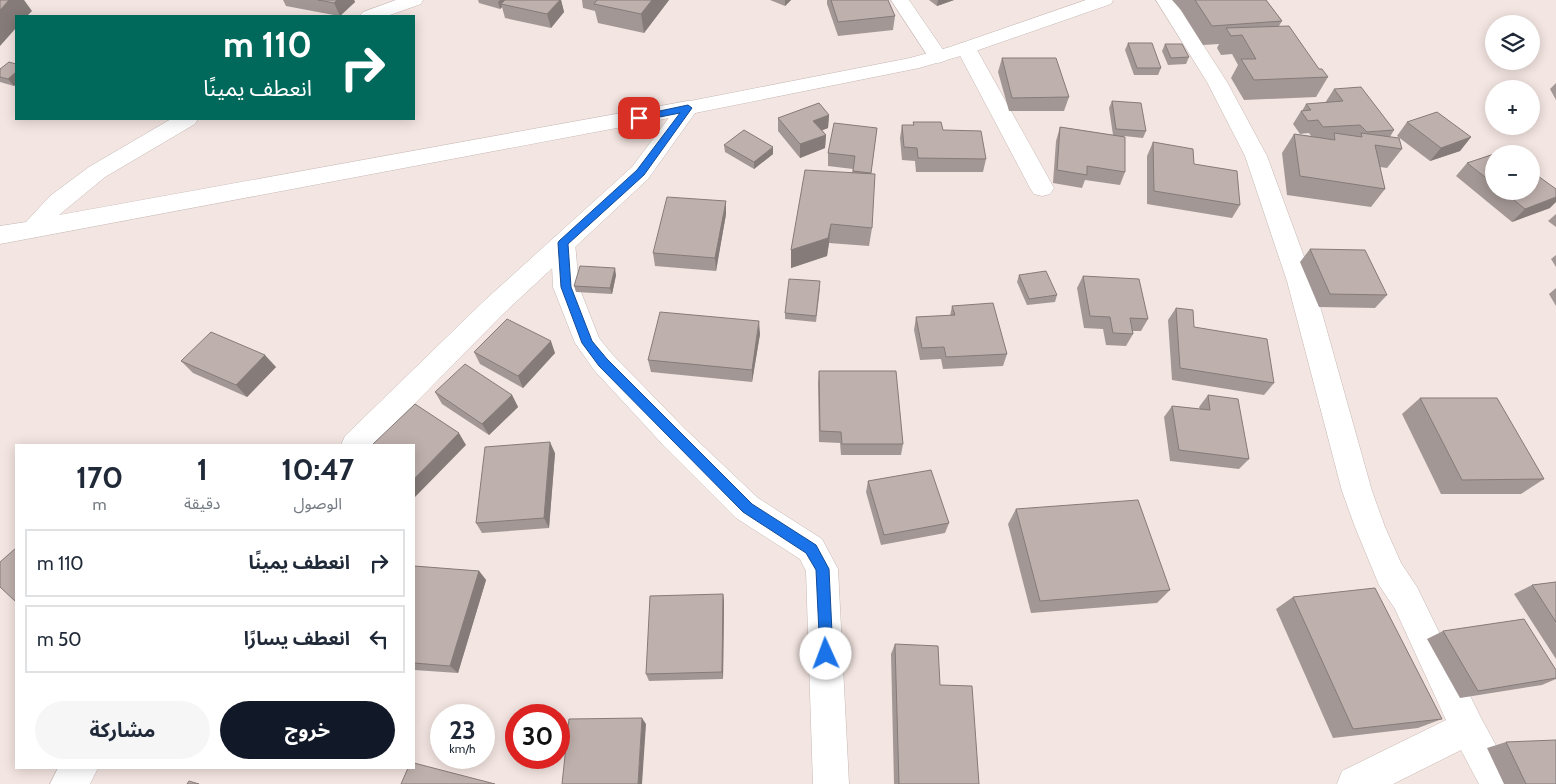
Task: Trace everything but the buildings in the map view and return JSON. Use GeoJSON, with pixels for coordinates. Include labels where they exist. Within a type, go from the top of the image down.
{"type":"FeatureCollection","features":[{"type":"Feature","properties":{"kind":"street"},"geometry":{"type":"LineString","coordinates":[[373,15],[414,0]]}},
{"type":"Feature","properties":{"kind":"street"},"geometry":{"type":"LineString","coordinates":[[900,0],[938,57]]}},
{"type":"Feature","properties":{"kind":"street"},"geometry":{"type":"LineString","coordinates":[[0,235],[688,108],[912,64],[966,48],[1104,0]]}},
{"type":"Feature","properties":{"kind":"street"},"geometry":{"type":"LineString","coordinates":[[1166,0],[1217,82],[1256,156],[1300,281],[1357,491],[1370,527],[1390,574],[1406,598],[1468,728],[1498,784]]}},
{"type":"Feature","properties":{"kind":"street"},"geometry":{"type":"LineString","coordinates":[[966,48],[1042,188]]}},
{"type":"Feature","properties":{"kind":"street"},"geometry":{"type":"LineString","coordinates":[[357,444],[494,307],[640,173],[688,108]]}},
{"type":"Feature","properties":{"kind":"street"},"geometry":{"type":"LineString","coordinates":[[33,229],[58,202],[97,172],[185,120]]}},
{"type":"Feature","properties":{"kind":"street"},"geometry":{"type":"LineString","coordinates":[[563,243],[566,287],[588,343],[603,362],[747,508],[811,549],[822,569],[831,784]]}},
{"type":"Feature","properties":{"kind":"street"},"geometry":{"type":"LineString","coordinates":[[1355,784],[1468,728]]}},
{"type":"Feature","properties":{"kind":"street"},"geometry":{"type":"LineString","coordinates":[[68,784],[79,769]]}},
{"type":"Feature","properties":{"kind":"route"},"geometry":{"type":"LineString","coordinates":[[639,118],[688,108],[640,173],[563,243],[566,287],[588,343],[603,362],[662,424],[747,508],[811,549],[822,569],[826,654]]}}]}
